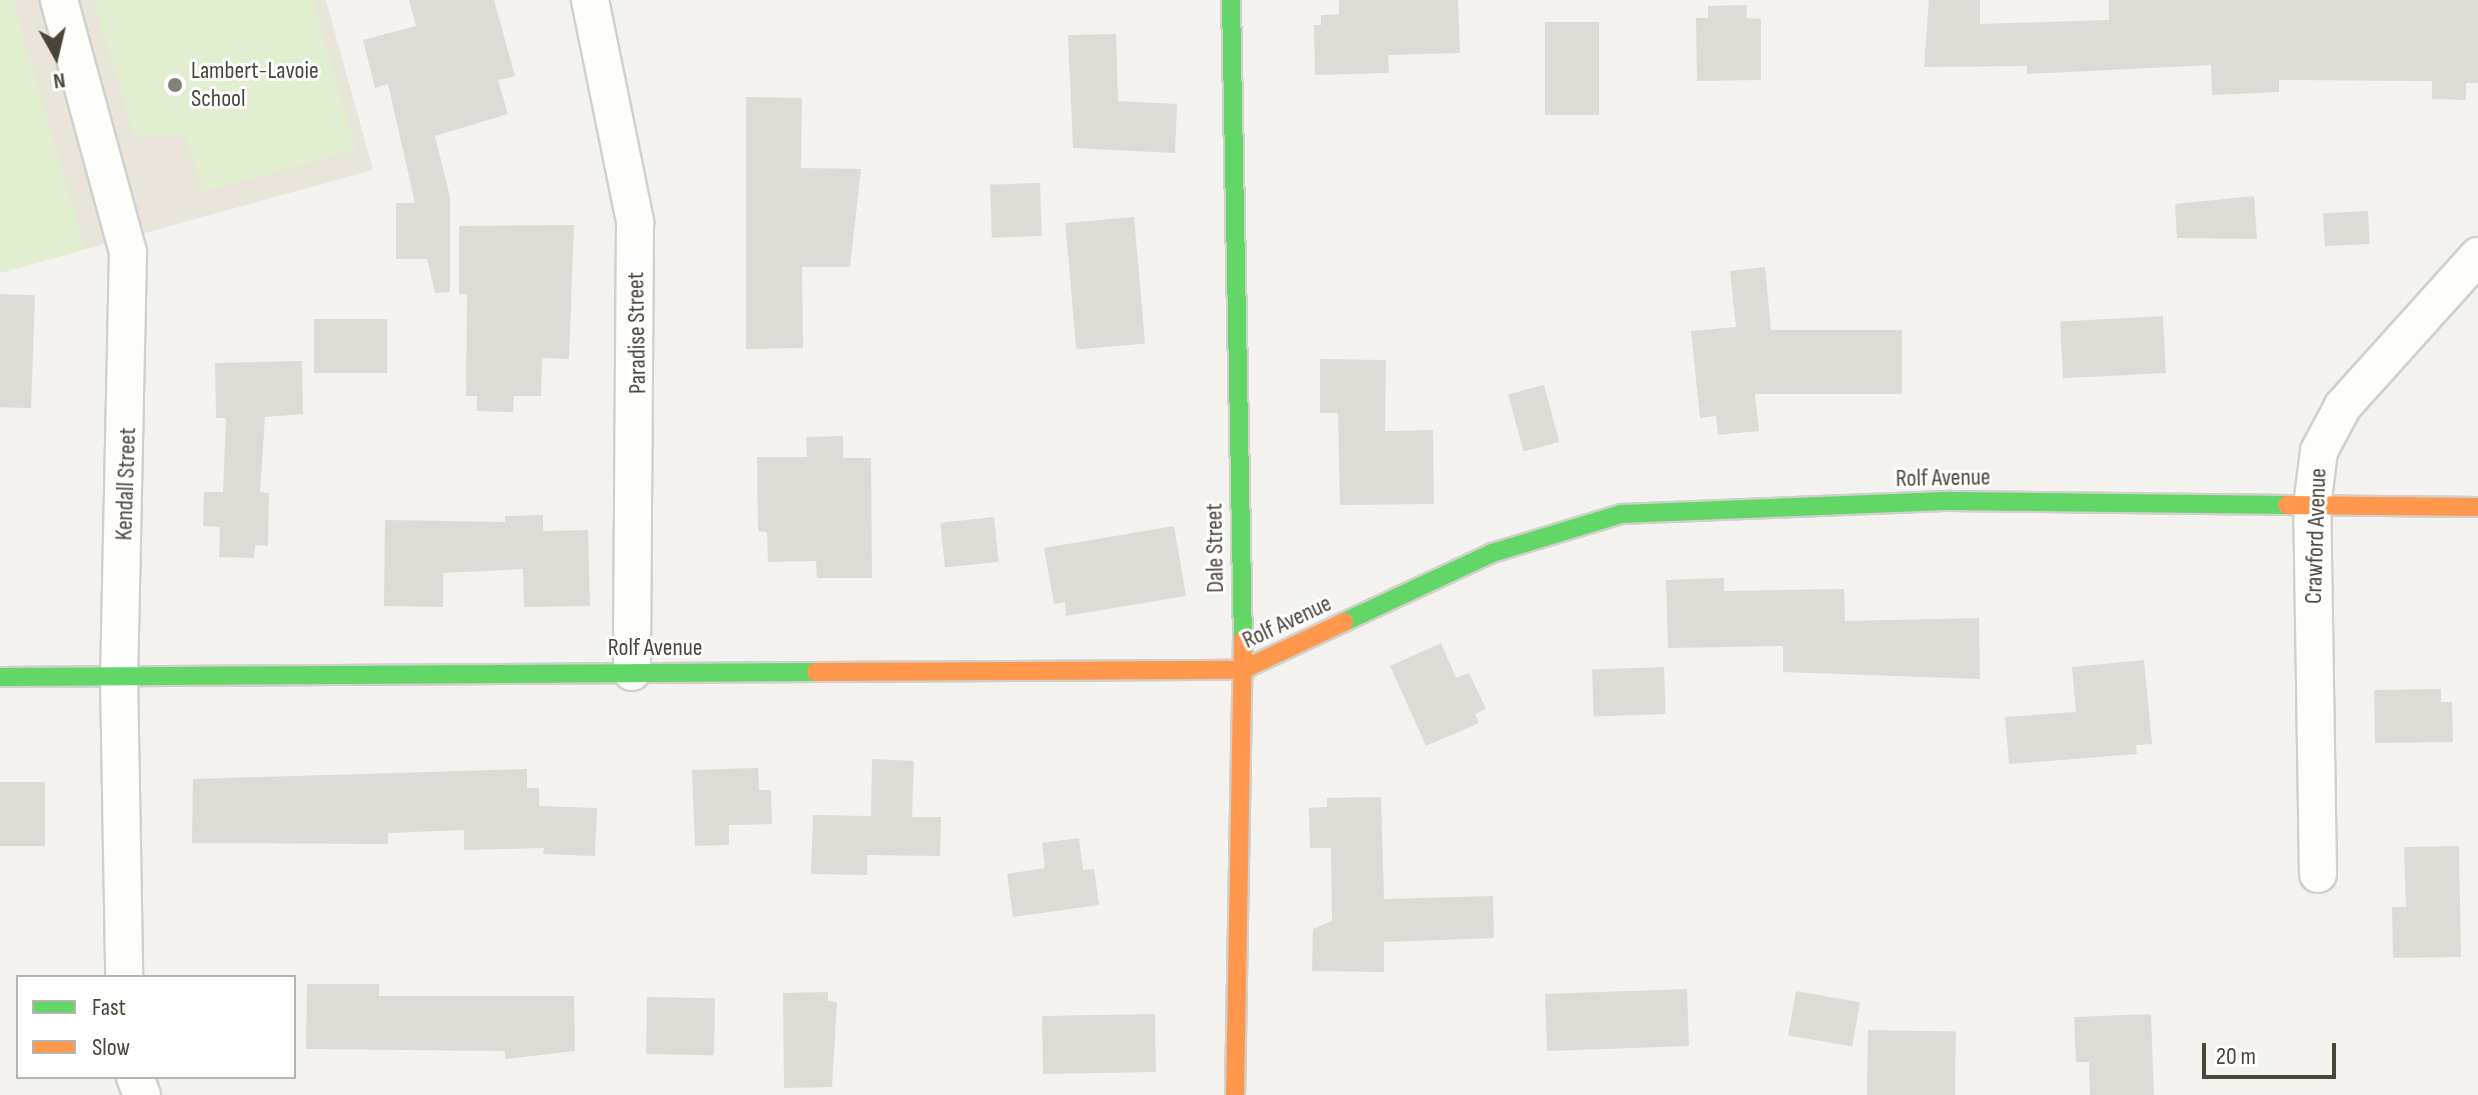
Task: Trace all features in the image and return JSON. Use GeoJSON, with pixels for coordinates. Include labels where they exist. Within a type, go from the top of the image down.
{"type":"FeatureCollection","features":[{"type":"Feature","properties":{"kind":"street","name":"Kendall Street"},"geometry":{"type":"LineString","coordinates":[[59,0],[128,252],[119,676],[124,975]]}},
{"type":"Feature","properties":{"kind":"street","name":"Paradise Street"},"geometry":{"type":"LineString","coordinates":[[590,0],[635,222],[632,672]]}},
{"type":"Feature","properties":{"kind":"street","name":"Dale Street"},"geometry":{"type":"LineString","coordinates":[[1231,0],[1242,670],[1235,1095]]}},
{"type":"Feature","properties":{"kind":"street","name":"Crawford Avenue"},"geometry":{"type":"LineString","coordinates":[[2318,874],[2312,506],[2319,451],[2343,406],[2478,256]]}},
{"type":"Feature","properties":{"kind":"street","name":"Rolf Avenue"},"geometry":{"type":"LineString","coordinates":[[0,677],[1242,670],[1492,553],[1621,514],[1951,501],[2478,507]]}},
{"type":"Feature","properties":{"kind":"shaded area","name":"Lambert-Lavoie School"},"geometry":{"type":"Polygon","coordinates":[[[0,0],[326,0],[373,170],[0,273],[0,0]]]}},
{"type":"Feature","properties":{"kind":"green space"},"geometry":{"type":"Polygon","coordinates":[[[0,0],[13,0],[85,249],[0,273],[0,0]]]}},
{"type":"Feature","properties":{"kind":"green space"},"geometry":{"type":"Polygon","coordinates":[[[93,0],[313,0],[356,150],[203,192],[185,136],[134,135],[93,0]]]}},
{"type":"Feature","properties":{"kind":"building"},"geometry":{"type":"Polygon","coordinates":[[[409,0],[494,0],[515,76],[498,80],[508,114],[435,136],[450,197],[450,292],[435,293],[427,259],[396,259],[396,203],[415,203],[388,84],[375,88],[363,40],[416,26],[409,0]]]}},
{"type":"Feature","properties":{"kind":"building"},"geometry":{"type":"Polygon","coordinates":[[[1339,0],[1458,0],[1460,53],[1388,55],[1389,73],[1315,75],[1314,25],[1321,25],[1321,15],[1339,14],[1339,0]]]}},
{"type":"Feature","properties":{"kind":"building"},"geometry":{"type":"Polygon","coordinates":[[[1929,0],[1980,0],[1980,24],[2109,20],[2109,0],[2478,0],[2478,83],[2466,83],[2466,100],[2432,99],[2432,81],[2279,80],[2279,92],[2212,95],[2211,65],[2027,74],[2027,66],[1924,67],[1929,0]]]}},
{"type":"Feature","properties":{"kind":"building"},"geometry":{"type":"Polygon","coordinates":[[[1747,5],[1746,18],[1761,19],[1761,80],[1697,81],[1696,18],[1708,18],[1708,6],[1747,5]]]}},
{"type":"Feature","properties":{"kind":"building"},"geometry":{"type":"Polygon","coordinates":[[[1545,22],[1599,22],[1599,115],[1545,115],[1545,22]]]}},
{"type":"Feature","properties":{"kind":"building"},"geometry":{"type":"Polygon","coordinates":[[[1116,34],[1118,101],[1177,104],[1175,153],[1073,148],[1068,35],[1116,34]]]}},
{"type":"Feature","properties":{"kind":"building"},"geometry":{"type":"Polygon","coordinates":[[[746,97],[802,98],[801,168],[861,169],[850,267],[802,267],[803,348],[746,349],[746,97]]]}},
{"type":"Feature","properties":{"kind":"building"},"geometry":{"type":"Polygon","coordinates":[[[1040,183],[1042,236],[992,238],[990,185],[1040,183]]]}},
{"type":"Feature","properties":{"kind":"building"},"geometry":{"type":"Polygon","coordinates":[[[2254,196],[2257,239],[2177,238],[2175,204],[2254,196]]]}},
{"type":"Feature","properties":{"kind":"building"},"geometry":{"type":"Polygon","coordinates":[[[2368,211],[2370,244],[2325,246],[2323,213],[2368,211]]]}},
{"type":"Feature","properties":{"kind":"building"},"geometry":{"type":"Polygon","coordinates":[[[1134,217],[1145,344],[1076,350],[1065,223],[1134,217]]]}},
{"type":"Feature","properties":{"kind":"building"},"geometry":{"type":"Polygon","coordinates":[[[574,225],[569,359],[542,358],[541,396],[514,396],[513,412],[477,411],[477,396],[466,396],[467,294],[459,294],[459,226],[574,225]]]}},
{"type":"Feature","properties":{"kind":"building"},"geometry":{"type":"Polygon","coordinates":[[[1765,267],[1771,330],[1902,330],[1902,394],[1755,394],[1759,431],[1718,435],[1716,416],[1700,418],[1691,331],[1736,327],[1730,271],[1765,267]]]}},
{"type":"Feature","properties":{"kind":"building"},"geometry":{"type":"Polygon","coordinates":[[[0,294],[35,295],[31,408],[0,407],[0,294]]]}},
{"type":"Feature","properties":{"kind":"building"},"geometry":{"type":"Polygon","coordinates":[[[2163,316],[2166,373],[2063,378],[2060,321],[2163,316]]]}},
{"type":"Feature","properties":{"kind":"building"},"geometry":{"type":"Polygon","coordinates":[[[314,319],[387,319],[387,373],[314,373],[314,319]]]}},
{"type":"Feature","properties":{"kind":"building"},"geometry":{"type":"Polygon","coordinates":[[[1320,359],[1386,360],[1385,431],[1433,430],[1434,504],[1340,505],[1338,413],[1320,413],[1320,359]]]}},
{"type":"Feature","properties":{"kind":"building"},"geometry":{"type":"Polygon","coordinates":[[[302,361],[303,414],[265,417],[260,492],[269,493],[268,546],[255,545],[254,558],[219,557],[220,527],[203,526],[204,492],[223,492],[226,418],[216,418],[215,363],[302,361]]]}},
{"type":"Feature","properties":{"kind":"building"},"geometry":{"type":"Polygon","coordinates":[[[1544,385],[1559,442],[1524,452],[1508,395],[1544,385]]]}},
{"type":"Feature","properties":{"kind":"building"},"geometry":{"type":"Polygon","coordinates":[[[843,436],[843,458],[871,458],[872,578],[817,578],[816,561],[768,562],[767,532],[758,531],[757,457],[807,457],[806,437],[843,436]]]}},
{"type":"Feature","properties":{"kind":"building"},"geometry":{"type":"Polygon","coordinates":[[[543,515],[543,531],[588,530],[590,606],[524,607],[523,569],[443,573],[443,607],[384,606],[385,520],[505,522],[505,516],[543,515]]]}},
{"type":"Feature","properties":{"kind":"building"},"geometry":{"type":"Polygon","coordinates":[[[994,517],[999,562],[945,567],[940,523],[994,517]]]}},
{"type":"Feature","properties":{"kind":"building"},"geometry":{"type":"Polygon","coordinates":[[[1174,526],[1186,596],[1066,616],[1065,602],[1054,604],[1044,548],[1174,526]]]}},
{"type":"Feature","properties":{"kind":"building"},"geometry":{"type":"Polygon","coordinates":[[[1724,578],[1724,591],[1844,589],[1845,621],[1979,618],[1980,679],[1783,672],[1783,646],[1668,648],[1666,580],[1724,578]]]}},
{"type":"Feature","properties":{"kind":"building"},"geometry":{"type":"Polygon","coordinates":[[[1441,643],[1456,678],[1469,673],[1486,709],[1475,714],[1479,723],[1426,746],[1390,666],[1441,643]]]}},
{"type":"Feature","properties":{"kind":"building"},"geometry":{"type":"Polygon","coordinates":[[[2144,660],[2152,744],[2136,745],[2137,754],[2009,764],[2005,717],[2076,712],[2072,667],[2144,660]]]}},
{"type":"Feature","properties":{"kind":"building"},"geometry":{"type":"Polygon","coordinates":[[[1664,667],[1666,714],[1594,716],[1592,670],[1664,667]]]}},
{"type":"Feature","properties":{"kind":"building"},"geometry":{"type":"Polygon","coordinates":[[[2441,689],[2441,702],[2452,702],[2453,742],[2375,743],[2374,690],[2441,689]]]}},
{"type":"Feature","properties":{"kind":"building"},"geometry":{"type":"Polygon","coordinates":[[[872,759],[914,761],[912,817],[941,817],[940,856],[867,855],[867,875],[811,874],[813,815],[871,816],[872,759]]]}},
{"type":"Feature","properties":{"kind":"building"},"geometry":{"type":"Polygon","coordinates":[[[758,768],[759,790],[771,790],[772,824],[729,825],[729,845],[695,846],[692,770],[758,768]]]}},
{"type":"Feature","properties":{"kind":"building"},"geometry":{"type":"Polygon","coordinates":[[[527,769],[527,788],[539,788],[539,806],[597,808],[595,856],[543,854],[544,848],[464,850],[464,830],[388,833],[388,844],[192,843],[193,779],[527,769]]]}},
{"type":"Feature","properties":{"kind":"building"},"geometry":{"type":"Polygon","coordinates":[[[0,782],[45,782],[45,846],[0,846],[0,782]]]}},
{"type":"Feature","properties":{"kind":"building"},"geometry":{"type":"Polygon","coordinates":[[[1381,797],[1384,899],[1493,896],[1494,938],[1384,942],[1384,972],[1312,971],[1313,929],[1332,921],[1331,848],[1310,848],[1309,808],[1327,807],[1327,798],[1381,797]]]}},
{"type":"Feature","properties":{"kind":"building"},"geometry":{"type":"Polygon","coordinates":[[[1079,838],[1083,870],[1094,869],[1099,905],[1013,917],[1007,874],[1045,868],[1042,843],[1079,838]]]}},
{"type":"Feature","properties":{"kind":"building"},"geometry":{"type":"Polygon","coordinates":[[[2459,846],[2461,957],[2393,958],[2392,907],[2406,907],[2404,847],[2459,846]]]}},
{"type":"Feature","properties":{"kind":"building"},"geometry":{"type":"Polygon","coordinates":[[[307,984],[379,984],[379,996],[574,996],[575,1051],[505,1059],[505,1051],[306,1049],[307,984]]]}},
{"type":"Feature","properties":{"kind":"building"},"geometry":{"type":"Polygon","coordinates":[[[1687,989],[1689,1046],[1547,1051],[1545,994],[1687,989]]]}},
{"type":"Feature","properties":{"kind":"building"},"geometry":{"type":"Polygon","coordinates":[[[1796,991],[1860,1002],[1852,1047],[1788,1035],[1796,991]]]}},
{"type":"Feature","properties":{"kind":"building"},"geometry":{"type":"Polygon","coordinates":[[[828,992],[828,1001],[837,1002],[832,1087],[784,1088],[783,993],[828,992]]]}},
{"type":"Feature","properties":{"kind":"building"},"geometry":{"type":"Polygon","coordinates":[[[647,997],[715,998],[714,1055],[646,1054],[647,997]]]}},
{"type":"Feature","properties":{"kind":"building"},"geometry":{"type":"Polygon","coordinates":[[[1155,1014],[1156,1072],[1043,1074],[1042,1016],[1155,1014]]]}},
{"type":"Feature","properties":{"kind":"building"},"geometry":{"type":"Polygon","coordinates":[[[2151,1014],[2154,1095],[2090,1095],[2089,1062],[2076,1062],[2074,1017],[2151,1014]]]}},
{"type":"Feature","properties":{"kind":"building"},"geometry":{"type":"Polygon","coordinates":[[[1868,1030],[1956,1032],[1955,1095],[1867,1095],[1868,1030]]]}},
{"type":"Feature","properties":{"kind":"traffic: fast"},"geometry":{"type":"LineString","coordinates":[[1231,0],[1243,640]]}},
{"type":"Feature","properties":{"kind":"traffic: fast"},"geometry":{"type":"LineString","coordinates":[[1344,622],[1492,553],[1621,514],[1951,501],[2287,505]]}},
{"type":"Feature","properties":{"kind":"traffic: fast"},"geometry":{"type":"LineString","coordinates":[[0,677],[816,672]]}},
{"type":"Feature","properties":{"kind":"traffic: slow"},"geometry":{"type":"LineString","coordinates":[[2287,505],[2478,507]]}},
{"type":"Feature","properties":{"kind":"traffic: slow"},"geometry":{"type":"LineString","coordinates":[[816,672],[1242,670],[1344,622]]}},
{"type":"Feature","properties":{"kind":"traffic: slow"},"geometry":{"type":"LineString","coordinates":[[1235,1095],[1243,640]]}},
{"type":"Feature","properties":{"kind":"place","name":"Lambert-Lavoie School"},"geometry":{"type":"Point","coordinates":[175,85]}}]}
